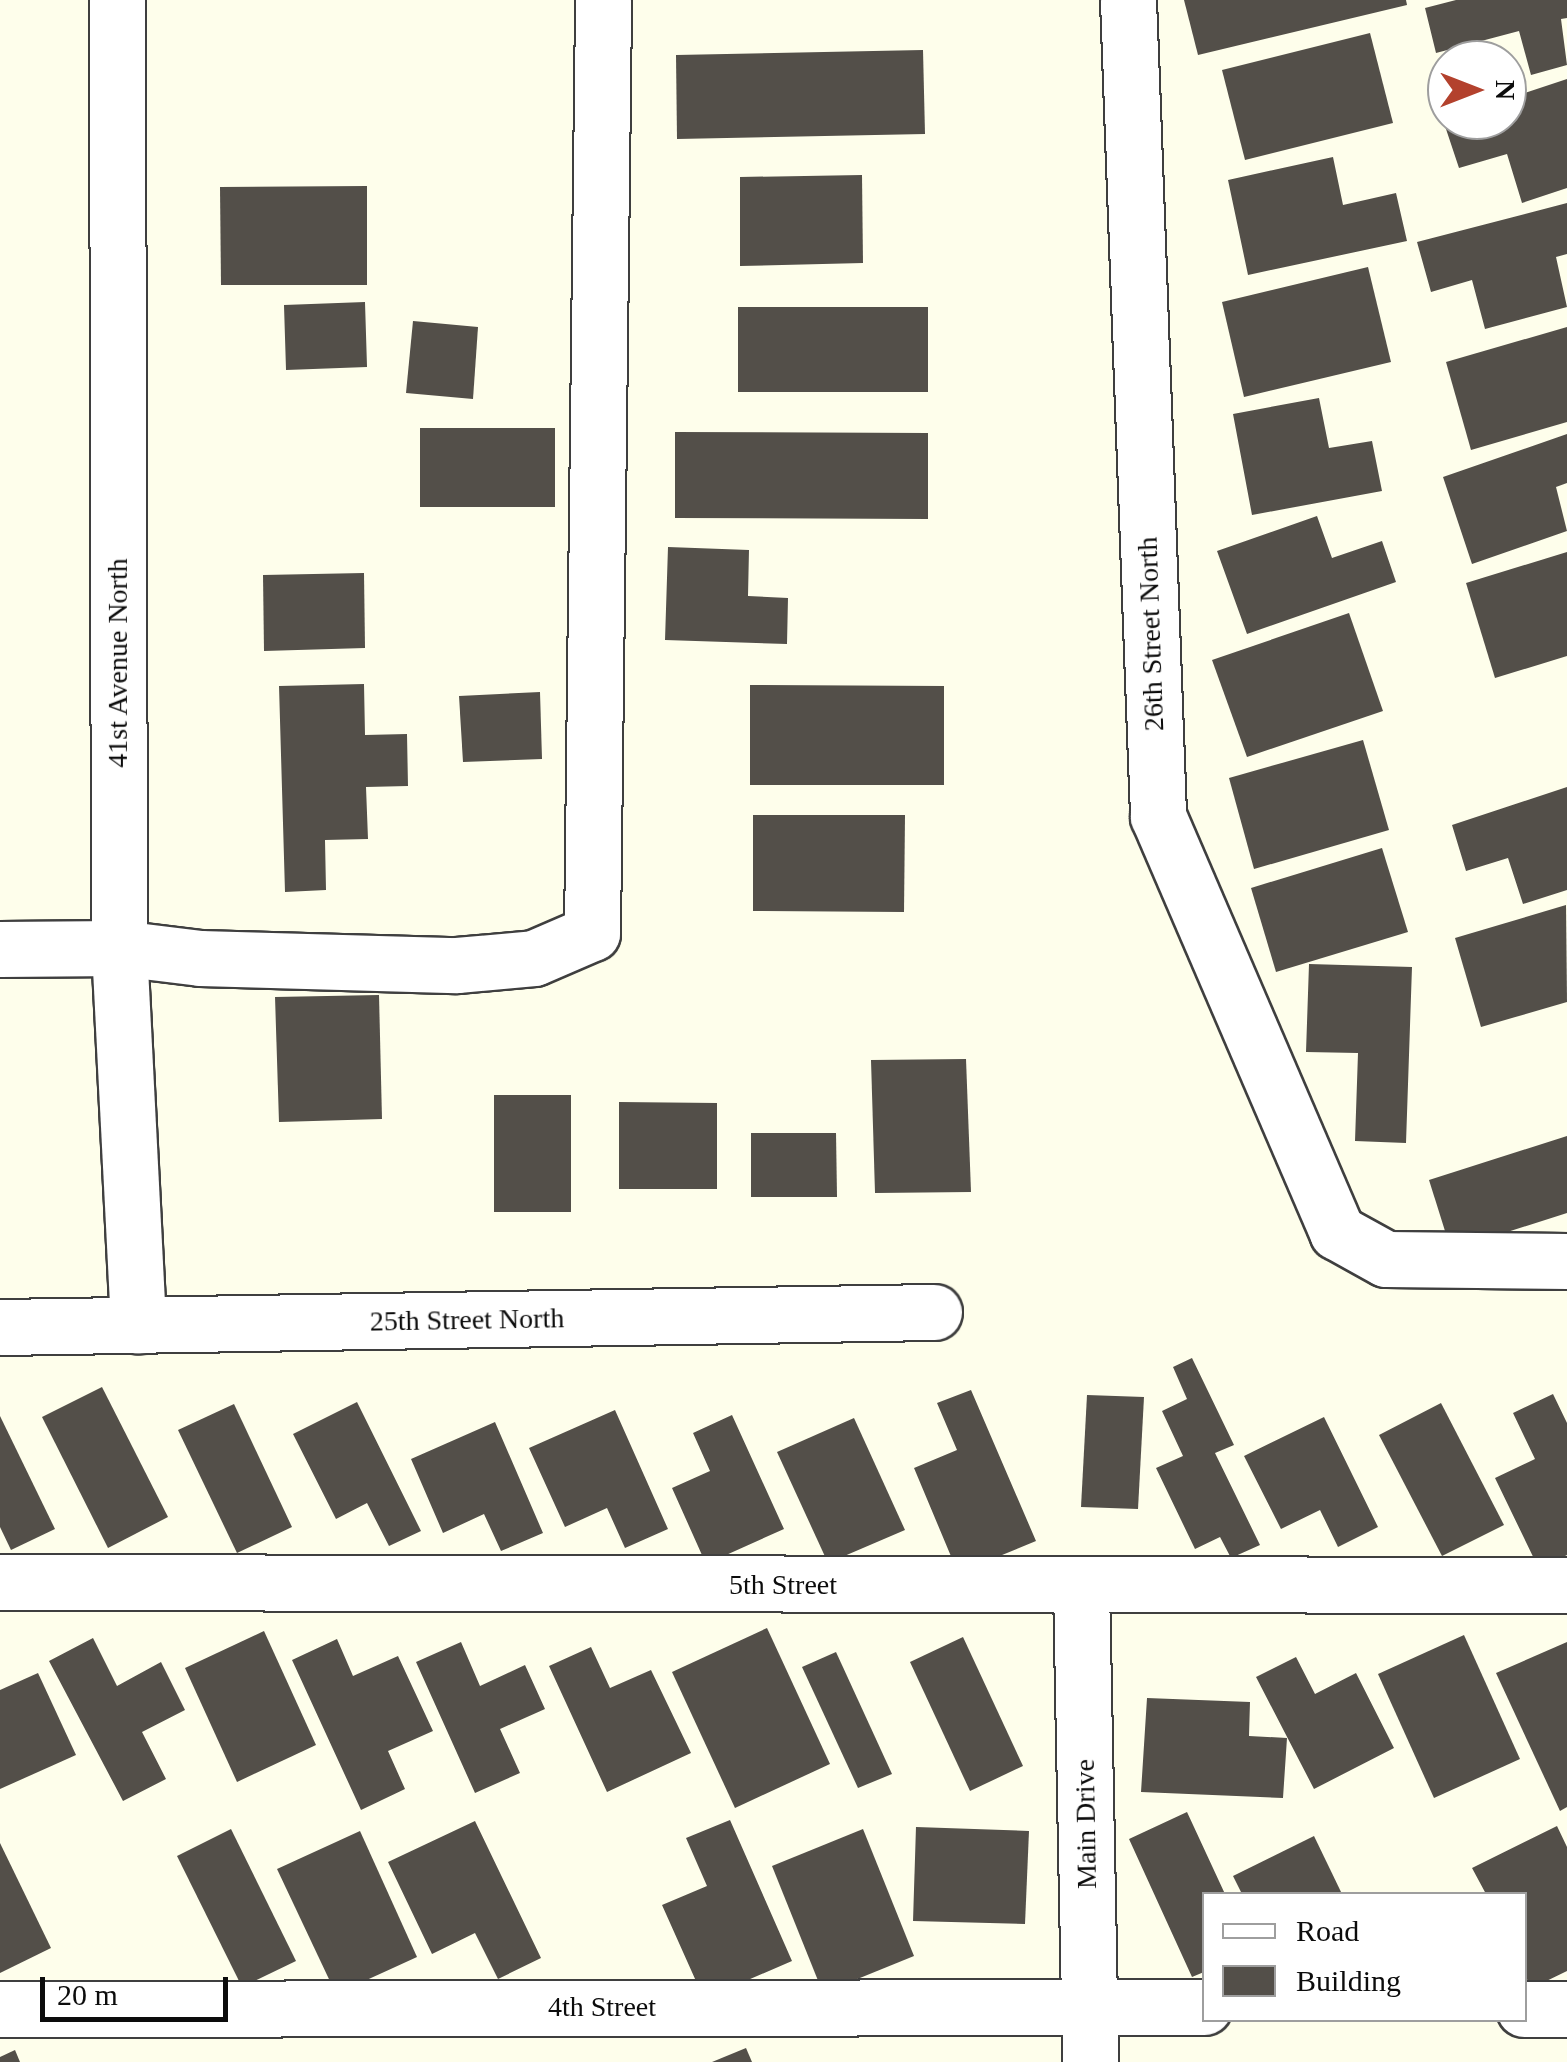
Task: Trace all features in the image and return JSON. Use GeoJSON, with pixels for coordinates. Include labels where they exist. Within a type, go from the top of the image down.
{"type":"FeatureCollection","features":[{"type":"Feature","properties":{"kind":"street","name":"41st Avenue North"},"geometry":{"type":"LineString","coordinates":[[117,0],[119,948],[138,1326]]}},
{"type":"Feature","properties":{"kind":"street"},"geometry":{"type":"LineString","coordinates":[[0,949],[119,948],[200,958],[458,966],[534,958],[592,933],[603,0]]}},
{"type":"Feature","properties":{"kind":"street","name":"26th Street North"},"geometry":{"type":"LineString","coordinates":[[1128,0],[1158,816],[1337,1232],[1386,1259],[1567,1261]]}},
{"type":"Feature","properties":{"kind":"street","name":"25th Street North"},"geometry":{"type":"LineString","coordinates":[[0,1327],[934,1312]]}},
{"type":"Feature","properties":{"kind":"street","name":"5th Street"},"geometry":{"type":"LineString","coordinates":[[0,1582],[1567,1585]]}},
{"type":"Feature","properties":{"kind":"street","name":"Main Drive"},"geometry":{"type":"LineString","coordinates":[[1081,1586],[1090,2062]]}},
{"type":"Feature","properties":{"kind":"street","name":"4th Street"},"geometry":{"type":"LineString","coordinates":[[0,2009],[1202,2006]]}},
{"type":"Feature","properties":{"kind":"street"},"geometry":{"type":"LineString","coordinates":[[1527,2008],[1567,2009]]}},
{"type":"Feature","properties":{"kind":"building"},"geometry":{"type":"Polygon","coordinates":[[[1184,0],[1406,0],[1407,5],[1198,55],[1184,0]]]}},
{"type":"Feature","properties":{"kind":"building"},"geometry":{"type":"Polygon","coordinates":[[[1456,0],[1567,0],[1567,18],[1561,19],[1567,65],[1531,75],[1527,40],[1521,40],[1519,31],[1485,40],[1433,40],[1425,8],[1456,0]]]}},
{"type":"Feature","properties":{"kind":"building"},"geometry":{"type":"Polygon","coordinates":[[[1370,33],[1393,123],[1245,160],[1222,70],[1370,33]]]}},
{"type":"Feature","properties":{"kind":"building"},"geometry":{"type":"Polygon","coordinates":[[[923,50],[925,134],[677,139],[676,55],[923,50]]]}},
{"type":"Feature","properties":{"kind":"building"},"geometry":{"type":"Polygon","coordinates":[[[1567,79],[1567,188],[1522,203],[1507,154],[1459,168],[1450,140],[1527,140],[1527,92],[1567,79]]]}},
{"type":"Feature","properties":{"kind":"building"},"geometry":{"type":"Polygon","coordinates":[[[1333,157],[1343,205],[1396,193],[1407,241],[1248,275],[1228,180],[1333,157]]]}},
{"type":"Feature","properties":{"kind":"building"},"geometry":{"type":"Polygon","coordinates":[[[862,175],[863,263],[740,266],[740,177],[862,175]]]}},
{"type":"Feature","properties":{"kind":"building"},"geometry":{"type":"Polygon","coordinates":[[[367,186],[367,285],[221,285],[220,187],[367,186]]]}},
{"type":"Feature","properties":{"kind":"building"},"geometry":{"type":"Polygon","coordinates":[[[1567,203],[1567,254],[1556,257],[1567,307],[1485,329],[1472,280],[1431,292],[1417,242],[1567,203]]]}},
{"type":"Feature","properties":{"kind":"building"},"geometry":{"type":"Polygon","coordinates":[[[1368,267],[1391,362],[1244,397],[1222,302],[1368,267]]]}},
{"type":"Feature","properties":{"kind":"building"},"geometry":{"type":"Polygon","coordinates":[[[365,302],[367,367],[286,370],[284,305],[365,302]]]}},
{"type":"Feature","properties":{"kind":"building"},"geometry":{"type":"Polygon","coordinates":[[[738,307],[928,307],[928,392],[738,392],[738,307]]]}},
{"type":"Feature","properties":{"kind":"building"},"geometry":{"type":"Polygon","coordinates":[[[413,321],[478,327],[473,399],[406,393],[413,321]]]}},
{"type":"Feature","properties":{"kind":"building"},"geometry":{"type":"Polygon","coordinates":[[[1567,327],[1567,422],[1471,450],[1446,362],[1567,327]]]}},
{"type":"Feature","properties":{"kind":"building"},"geometry":{"type":"Polygon","coordinates":[[[1319,398],[1329,448],[1372,441],[1382,491],[1252,515],[1233,414],[1319,398]]]}},
{"type":"Feature","properties":{"kind":"building"},"geometry":{"type":"Polygon","coordinates":[[[420,428],[555,428],[555,507],[420,507],[420,428]]]}},
{"type":"Feature","properties":{"kind":"building"},"geometry":{"type":"Polygon","coordinates":[[[675,432],[928,433],[928,519],[675,518],[675,432]]]}},
{"type":"Feature","properties":{"kind":"building"},"geometry":{"type":"Polygon","coordinates":[[[1567,434],[1567,483],[1556,487],[1567,531],[1472,564],[1443,477],[1567,434]]]}},
{"type":"Feature","properties":{"kind":"building"},"geometry":{"type":"Polygon","coordinates":[[[1317,516],[1332,558],[1382,541],[1396,582],[1247,634],[1217,551],[1317,516]]]}},
{"type":"Feature","properties":{"kind":"building"},"geometry":{"type":"Polygon","coordinates":[[[668,547],[749,550],[748,596],[788,598],[787,644],[665,640],[668,547]]]}},
{"type":"Feature","properties":{"kind":"building"},"geometry":{"type":"Polygon","coordinates":[[[1567,552],[1567,656],[1495,678],[1466,583],[1567,552]]]}},
{"type":"Feature","properties":{"kind":"building"},"geometry":{"type":"Polygon","coordinates":[[[364,573],[365,648],[264,651],[263,575],[364,573]]]}},
{"type":"Feature","properties":{"kind":"building"},"geometry":{"type":"Polygon","coordinates":[[[1349,613],[1383,711],[1247,757],[1212,660],[1349,613]]]}},
{"type":"Feature","properties":{"kind":"building"},"geometry":{"type":"Polygon","coordinates":[[[364,684],[365,735],[407,734],[408,786],[366,787],[368,839],[325,840],[326,890],[285,892],[279,686],[364,684]]]}},
{"type":"Feature","properties":{"kind":"building"},"geometry":{"type":"Polygon","coordinates":[[[750,685],[944,686],[944,785],[750,785],[750,685]]]}},
{"type":"Feature","properties":{"kind":"building"},"geometry":{"type":"Polygon","coordinates":[[[540,692],[542,759],[463,762],[459,696],[540,692]]]}},
{"type":"Feature","properties":{"kind":"building"},"geometry":{"type":"Polygon","coordinates":[[[1363,740],[1389,830],[1254,869],[1229,778],[1363,740]]]}},
{"type":"Feature","properties":{"kind":"building"},"geometry":{"type":"Polygon","coordinates":[[[1567,787],[1567,890],[1523,904],[1508,858],[1466,871],[1452,825],[1567,787]]]}},
{"type":"Feature","properties":{"kind":"building"},"geometry":{"type":"Polygon","coordinates":[[[753,815],[905,815],[904,912],[753,911],[753,815]]]}},
{"type":"Feature","properties":{"kind":"building"},"geometry":{"type":"Polygon","coordinates":[[[1382,848],[1408,932],[1276,972],[1251,888],[1382,848]]]}},
{"type":"Feature","properties":{"kind":"building"},"geometry":{"type":"Polygon","coordinates":[[[1566,905],[1567,1002],[1481,1027],[1455,938],[1566,905]]]}},
{"type":"Feature","properties":{"kind":"building"},"geometry":{"type":"Polygon","coordinates":[[[1309,964],[1412,967],[1406,1143],[1355,1141],[1358,1053],[1306,1052],[1309,964]]]}},
{"type":"Feature","properties":{"kind":"building"},"geometry":{"type":"Polygon","coordinates":[[[379,995],[382,1119],[279,1122],[275,997],[379,995]]]}},
{"type":"Feature","properties":{"kind":"building"},"geometry":{"type":"Polygon","coordinates":[[[966,1059],[971,1192],[875,1193],[871,1060],[966,1059]]]}},
{"type":"Feature","properties":{"kind":"building"},"geometry":{"type":"Polygon","coordinates":[[[494,1095],[571,1095],[571,1212],[494,1212],[494,1095]]]}},
{"type":"Feature","properties":{"kind":"building"},"geometry":{"type":"Polygon","coordinates":[[[619,1102],[717,1103],[717,1189],[619,1189],[619,1102]]]}},
{"type":"Feature","properties":{"kind":"building"},"geometry":{"type":"Polygon","coordinates":[[[751,1133],[836,1133],[837,1197],[751,1197],[751,1133]]]}},
{"type":"Feature","properties":{"kind":"building"},"geometry":{"type":"Polygon","coordinates":[[[1567,1136],[1567,1213],[1451,1250],[1429,1180],[1567,1136]]]}},
{"type":"Feature","properties":{"kind":"building"},"geometry":{"type":"Polygon","coordinates":[[[1192,1358],[1234,1445],[1215,1453],[1260,1545],[1231,1558],[1220,1537],[1195,1549],[1156,1468],[1183,1456],[1162,1411],[1187,1399],[1173,1367],[1192,1358]]]}},
{"type":"Feature","properties":{"kind":"building"},"geometry":{"type":"Polygon","coordinates":[[[102,1387],[168,1517],[108,1548],[42,1417],[102,1387]]]}},
{"type":"Feature","properties":{"kind":"building"},"geometry":{"type":"Polygon","coordinates":[[[971,1390],[1036,1541],[958,1573],[914,1468],[957,1450],[937,1403],[971,1390]]]}},
{"type":"Feature","properties":{"kind":"building"},"geometry":{"type":"Polygon","coordinates":[[[1553,1394],[1567,1423],[1567,1555],[1539,1569],[1495,1478],[1535,1459],[1513,1413],[1553,1394]]]}},
{"type":"Feature","properties":{"kind":"building"},"geometry":{"type":"Polygon","coordinates":[[[1087,1395],[1144,1397],[1138,1509],[1081,1507],[1087,1395]]]}},
{"type":"Feature","properties":{"kind":"building"},"geometry":{"type":"Polygon","coordinates":[[[357,1402],[421,1531],[389,1546],[367,1503],[336,1519],[293,1434],[357,1402]]]}},
{"type":"Feature","properties":{"kind":"building"},"geometry":{"type":"Polygon","coordinates":[[[1441,1403],[1504,1525],[1442,1556],[1379,1435],[1441,1403]]]}},
{"type":"Feature","properties":{"kind":"building"},"geometry":{"type":"Polygon","coordinates":[[[234,1404],[292,1527],[237,1553],[178,1430],[234,1404]]]}},
{"type":"Feature","properties":{"kind":"building"},"geometry":{"type":"Polygon","coordinates":[[[615,1410],[668,1529],[625,1548],[607,1508],[565,1527],[529,1448],[615,1410]]]}},
{"type":"Feature","properties":{"kind":"building"},"geometry":{"type":"Polygon","coordinates":[[[732,1415],[784,1529],[706,1564],[672,1488],[710,1471],[693,1433],[732,1415]]]}},
{"type":"Feature","properties":{"kind":"building"},"geometry":{"type":"Polygon","coordinates":[[[0,1416],[55,1529],[11,1550],[0,1527],[0,1416]]]}},
{"type":"Feature","properties":{"kind":"building"},"geometry":{"type":"Polygon","coordinates":[[[1324,1417],[1378,1527],[1338,1547],[1320,1510],[1281,1529],[1244,1456],[1324,1417]]]}},
{"type":"Feature","properties":{"kind":"building"},"geometry":{"type":"Polygon","coordinates":[[[854,1418],[905,1530],[828,1563],[777,1452],[854,1418]]]}},
{"type":"Feature","properties":{"kind":"building"},"geometry":{"type":"Polygon","coordinates":[[[495,1422],[543,1533],[501,1551],[484,1514],[443,1533],[411,1459],[495,1422]]]}},
{"type":"Feature","properties":{"kind":"building"},"geometry":{"type":"Polygon","coordinates":[[[767,1628],[830,1764],[735,1808],[672,1672],[767,1628]]]}},
{"type":"Feature","properties":{"kind":"building"},"geometry":{"type":"Polygon","coordinates":[[[264,1631],[316,1745],[237,1782],[185,1668],[264,1631]]]}},
{"type":"Feature","properties":{"kind":"building"},"geometry":{"type":"Polygon","coordinates":[[[1464,1635],[1520,1759],[1434,1798],[1378,1674],[1464,1635]]]}},
{"type":"Feature","properties":{"kind":"building"},"geometry":{"type":"Polygon","coordinates":[[[963,1637],[1023,1766],[970,1791],[910,1662],[963,1637]]]}},
{"type":"Feature","properties":{"kind":"building"},"geometry":{"type":"Polygon","coordinates":[[[93,1638],[117,1686],[161,1662],[185,1710],[142,1732],[166,1779],[123,1801],[49,1661],[93,1638]]]}},
{"type":"Feature","properties":{"kind":"building"},"geometry":{"type":"Polygon","coordinates":[[[337,1639],[353,1676],[398,1656],[433,1731],[388,1751],[405,1789],[361,1810],[292,1660],[337,1639]]]}},
{"type":"Feature","properties":{"kind":"building"},"geometry":{"type":"Polygon","coordinates":[[[461,1642],[480,1686],[525,1665],[545,1709],[500,1729],[520,1773],[475,1793],[416,1662],[461,1642]]]}},
{"type":"Feature","properties":{"kind":"building"},"geometry":{"type":"Polygon","coordinates":[[[1567,1642],[1567,1807],[1560,1811],[1496,1673],[1567,1642]]]}},
{"type":"Feature","properties":{"kind":"building"},"geometry":{"type":"Polygon","coordinates":[[[591,1647],[610,1688],[651,1670],[691,1753],[607,1792],[549,1666],[591,1647]]]}},
{"type":"Feature","properties":{"kind":"building"},"geometry":{"type":"Polygon","coordinates":[[[836,1652],[892,1774],[858,1788],[802,1667],[836,1652]]]}},
{"type":"Feature","properties":{"kind":"building"},"geometry":{"type":"Polygon","coordinates":[[[1296,1657],[1315,1694],[1356,1673],[1394,1748],[1314,1789],[1256,1677],[1296,1657]]]}},
{"type":"Feature","properties":{"kind":"building"},"geometry":{"type":"Polygon","coordinates":[[[38,1673],[76,1755],[0,1789],[0,1690],[38,1673]]]}},
{"type":"Feature","properties":{"kind":"building"},"geometry":{"type":"Polygon","coordinates":[[[1147,1698],[1250,1702],[1249,1736],[1287,1738],[1283,1798],[1141,1792],[1147,1698]]]}},
{"type":"Feature","properties":{"kind":"building"},"geometry":{"type":"Polygon","coordinates":[[[1187,1812],[1224,1892],[1202,1892],[1202,1973],[1192,1977],[1129,1839],[1187,1812]]]}},
{"type":"Feature","properties":{"kind":"building"},"geometry":{"type":"Polygon","coordinates":[[[730,1820],[792,1961],[704,1999],[662,1905],[707,1886],[686,1838],[730,1820]]]}},
{"type":"Feature","properties":{"kind":"building"},"geometry":{"type":"Polygon","coordinates":[[[475,1821],[541,1958],[498,1979],[475,1933],[432,1954],[388,1862],[475,1821]]]}},
{"type":"Feature","properties":{"kind":"building"},"geometry":{"type":"Polygon","coordinates":[[[1557,1826],[1567,1847],[1567,1971],[1532,1988],[1527,1979],[1527,1892],[1485,1892],[1472,1868],[1557,1826]]]}},
{"type":"Feature","properties":{"kind":"building"},"geometry":{"type":"Polygon","coordinates":[[[916,1827],[1029,1831],[1025,1924],[913,1921],[916,1827]]]}},
{"type":"Feature","properties":{"kind":"building"},"geometry":{"type":"Polygon","coordinates":[[[231,1829],[296,1961],[242,1987],[177,1856],[231,1829]]]}},
{"type":"Feature","properties":{"kind":"building"},"geometry":{"type":"Polygon","coordinates":[[[863,1829],[914,1956],[823,1993],[772,1866],[863,1829]]]}},
{"type":"Feature","properties":{"kind":"building"},"geometry":{"type":"Polygon","coordinates":[[[360,1831],[417,1957],[336,1994],[277,1869],[360,1831]]]}},
{"type":"Feature","properties":{"kind":"building"},"geometry":{"type":"Polygon","coordinates":[[[1314,1836],[1341,1892],[1241,1892],[1233,1876],[1314,1836]]]}},
{"type":"Feature","properties":{"kind":"building"},"geometry":{"type":"Polygon","coordinates":[[[0,1843],[51,1948],[0,1973],[0,1843]]]}},
{"type":"Feature","properties":{"kind":"building"},"geometry":{"type":"Polygon","coordinates":[[[746,2048],[752,2062],[712,2062],[746,2048]]]}},
{"type":"Feature","properties":{"kind":"building"},"geometry":{"type":"Polygon","coordinates":[[[15,2050],[20,2062],[0,2062],[0,2057],[15,2050]]]}}]}
